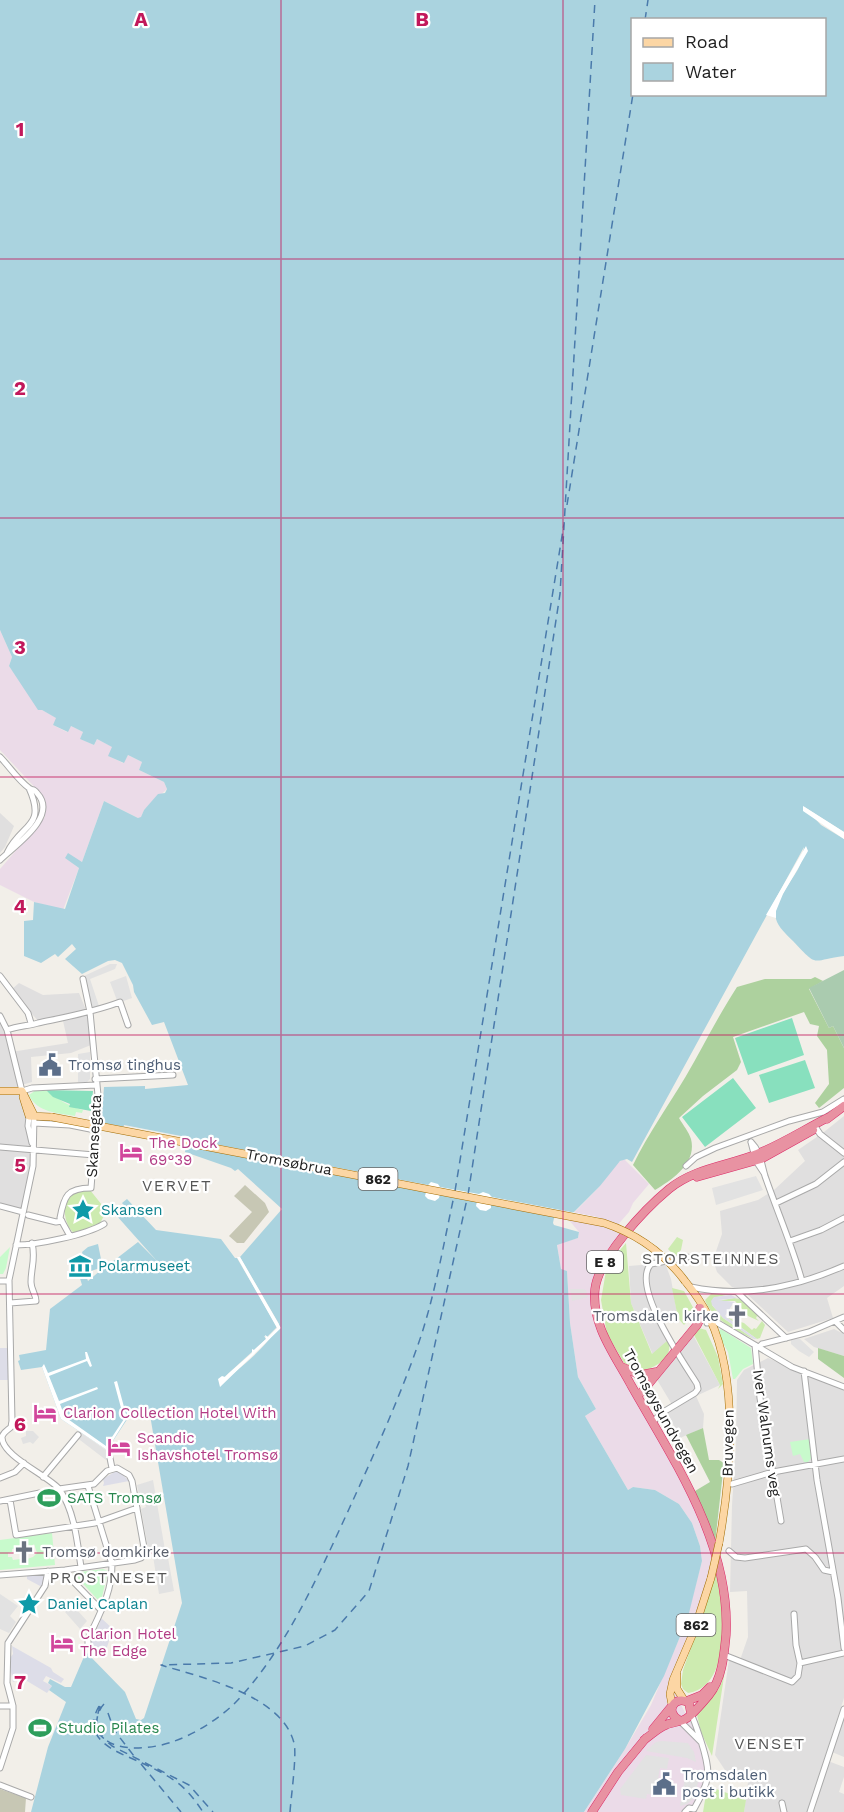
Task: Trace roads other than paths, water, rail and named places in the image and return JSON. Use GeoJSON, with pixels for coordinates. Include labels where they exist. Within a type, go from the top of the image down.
{"type":"FeatureCollection","features":[{"type":"Feature","properties":{"kind":"highway","name":"Tromsøysundvegen"},"geometry":{"type":"LineString","coordinates":[[691,1713],[709,1696],[716,1683],[724,1655],[726,1613],[723,1585],[717,1561],[695,1503],[605,1338],[597,1316],[595,1297],[598,1276],[609,1255],[636,1222],[681,1181],[706,1169],[757,1157],[795,1143],[817,1129],[844,1106]]}},
{"type":"Feature","properties":{"kind":"highway"},"geometry":{"type":"LineString","coordinates":[[637,1395],[642,1392],[697,1325],[700,1319],[700,1304]]}},
{"type":"Feature","properties":{"kind":"highway"},"geometry":{"type":"LineString","coordinates":[[621,1367],[634,1374],[643,1375],[654,1373],[662,1368]]}},
{"type":"Feature","properties":{"kind":"highway","name":"E 8"},"geometry":{"type":"LineString","coordinates":[[592,1812],[618,1772],[677,1700],[685,1701],[702,1695],[716,1683]]}},
{"type":"Feature","properties":{"kind":"highway"},"geometry":{"type":"LineString","coordinates":[[685,1701],[691,1707],[691,1713]]}},
{"type":"Feature","properties":{"kind":"highway"},"geometry":{"type":"LineString","coordinates":[[672,1706],[672,1715],[679,1720]]}},
{"type":"Feature","properties":{"kind":"highway","name":"E 8"},"geometry":{"type":"LineString","coordinates":[[644,1740],[663,1726],[685,1720],[691,1713]]}},
{"type":"Feature","properties":{"kind":"main road"},"geometry":{"type":"LineString","coordinates":[[0,1090],[23,1093],[32,1118]]}},
{"type":"Feature","properties":{"kind":"main road","name":"Tromsøbrua"},"geometry":{"type":"LineString","coordinates":[[32,1118],[52,1117],[604,1223],[654,1248],[685,1281]]}},
{"type":"Feature","properties":{"kind":"main road","name":"Bruvegen"},"geometry":{"type":"LineString","coordinates":[[678,1671],[697,1623],[719,1543],[726,1490],[729,1415],[726,1372],[719,1345],[700,1304],[685,1281]]}},
{"type":"Feature","properties":{"kind":"main road"},"geometry":{"type":"LineString","coordinates":[[678,1671],[677,1689],[685,1701]]}},
{"type":"Feature","properties":{"kind":"main road","name":"862"},"geometry":{"type":"LineString","coordinates":[[672,1706],[670,1688],[678,1671]]}},
{"type":"Feature","properties":{"kind":"street"},"geometry":{"type":"LineString","coordinates":[[0,756],[39,796],[42,806],[40,818],[21,842],[0,860]]}},
{"type":"Feature","properties":{"kind":"street"},"geometry":{"type":"LineString","coordinates":[[0,976],[28,1013],[31,1023]]}},
{"type":"Feature","properties":{"kind":"street","name":"Skansegata"},"geometry":{"type":"LineString","coordinates":[[62,1221],[60,1218],[63,1204],[68,1193],[82,1188],[91,1188],[94,1155],[98,1095],[90,1012],[83,979]]}},
{"type":"Feature","properties":{"kind":"street"},"geometry":{"type":"LineString","coordinates":[[7,1030],[90,1012],[120,1002],[128,1025]]}},
{"type":"Feature","properties":{"kind":"street"},"geometry":{"type":"LineString","coordinates":[[0,1016],[7,1030],[23,1093],[32,1088],[173,1076]]}},
{"type":"Feature","properties":{"kind":"street"},"geometry":{"type":"LineString","coordinates":[[686,1166],[709,1150],[789,1121],[823,1112],[844,1099]]}},
{"type":"Feature","properties":{"kind":"street"},"geometry":{"type":"LineString","coordinates":[[81,1567],[75,1526],[59,1489],[8,1449],[3,1441],[3,1434],[10,1429],[12,1421],[9,1281],[16,1245],[26,1213],[33,1168],[33,1147],[29,1131],[32,1118],[95,1130]]}},
{"type":"Feature","properties":{"kind":"street"},"geometry":{"type":"LineString","coordinates":[[817,1129],[844,1153]]}},
{"type":"Feature","properties":{"kind":"street"},"geometry":{"type":"LineString","coordinates":[[748,1136],[776,1203],[802,1281]]}},
{"type":"Feature","properties":{"kind":"street"},"geometry":{"type":"LineString","coordinates":[[0,1147],[33,1147],[94,1155]]}},
{"type":"Feature","properties":{"kind":"street"},"geometry":{"type":"LineString","coordinates":[[776,1203],[816,1184],[844,1162]]}},
{"type":"Feature","properties":{"kind":"street"},"geometry":{"type":"LineString","coordinates":[[0,1206],[56,1222],[62,1221],[70,1236]]}},
{"type":"Feature","properties":{"kind":"street"},"geometry":{"type":"LineString","coordinates":[[790,1241],[821,1230],[844,1218]]}},
{"type":"Feature","properties":{"kind":"street"},"geometry":{"type":"LineString","coordinates":[[16,1245],[70,1236],[94,1230],[104,1224]]}},
{"type":"Feature","properties":{"kind":"street"},"geometry":{"type":"LineString","coordinates":[[10,1303],[36,1301],[31,1284],[35,1258],[32,1243]]}},
{"type":"Feature","properties":{"kind":"street"},"geometry":{"type":"LineString","coordinates":[[652,1422],[698,1390],[697,1384],[657,1316],[648,1286],[647,1270],[653,1263],[687,1257]]}},
{"type":"Feature","properties":{"kind":"street"},"geometry":{"type":"LineString","coordinates":[[692,1291],[755,1291],[802,1281],[844,1266]]}},
{"type":"Feature","properties":{"kind":"street"},"geometry":{"type":"LineString","coordinates":[[0,1281],[9,1281]]}},
{"type":"Feature","properties":{"kind":"street"},"geometry":{"type":"LineString","coordinates":[[700,1304],[702,1295],[710,1291]]}},
{"type":"Feature","properties":{"kind":"street"},"geometry":{"type":"LineString","coordinates":[[737,1292],[786,1338]]}},
{"type":"Feature","properties":{"kind":"street"},"geometry":{"type":"LineString","coordinates":[[757,1346],[836,1322],[844,1317]]}},
{"type":"Feature","properties":{"kind":"street"},"geometry":{"type":"LineString","coordinates":[[709,1322],[726,1327],[780,1361],[844,1387]]}},
{"type":"Feature","properties":{"kind":"street"},"geometry":{"type":"LineString","coordinates":[[836,1322],[844,1330]]}},
{"type":"Feature","properties":{"kind":"street","name":"Iver Walnums veg"},"geometry":{"type":"LineString","coordinates":[[757,1346],[760,1398],[781,1521]]}},
{"type":"Feature","properties":{"kind":"street"},"geometry":{"type":"LineString","coordinates":[[804,1371],[815,1464],[844,1648]]}},
{"type":"Feature","properties":{"kind":"street"},"geometry":{"type":"LineString","coordinates":[[43,1477],[78,1435]]}},
{"type":"Feature","properties":{"kind":"street"},"geometry":{"type":"LineString","coordinates":[[110,1458],[112,1468]]}},
{"type":"Feature","properties":{"kind":"street"},"geometry":{"type":"LineString","coordinates":[[732,1484],[773,1472],[844,1459]]}},
{"type":"Feature","properties":{"kind":"street"},"geometry":{"type":"LineString","coordinates":[[0,1478],[15,1472],[24,1463]]}},
{"type":"Feature","properties":{"kind":"street"},"geometry":{"type":"LineString","coordinates":[[0,1501],[59,1489],[88,1486],[94,1484],[112,1468],[119,1468],[129,1475],[132,1481],[144,1550],[140,1559],[112,1564],[0,1575]]}},
{"type":"Feature","properties":{"kind":"street"},"geometry":{"type":"LineString","coordinates":[[88,1486],[112,1564],[111,1586],[88,1639]]}},
{"type":"Feature","properties":{"kind":"street"},"geometry":{"type":"LineString","coordinates":[[10,1500],[16,1535],[99,1521],[137,1508]]}},
{"type":"Feature","properties":{"kind":"street"},"geometry":{"type":"LineString","coordinates":[[729,1551],[736,1557],[745,1558],[806,1549],[824,1570],[833,1572]]}},
{"type":"Feature","properties":{"kind":"street"},"geometry":{"type":"LineString","coordinates":[[65,1570],[67,1575],[101,1610]]}},
{"type":"Feature","properties":{"kind":"street"},"geometry":{"type":"LineString","coordinates":[[0,1768],[12,1733],[14,1706],[7,1683],[8,1643],[45,1586],[48,1571]]}},
{"type":"Feature","properties":{"kind":"street"},"geometry":{"type":"LineString","coordinates":[[724,1655],[792,1682],[798,1676],[800,1663],[796,1650],[794,1614]]}},
{"type":"Feature","properties":{"kind":"street"},"geometry":{"type":"LineString","coordinates":[[0,1648],[7,1650]]}},
{"type":"Feature","properties":{"kind":"street"},"geometry":{"type":"LineString","coordinates":[[800,1663],[844,1653]]}},
{"type":"Feature","properties":{"kind":"street"},"geometry":{"type":"LineString","coordinates":[[0,1706],[14,1706]]}},
{"type":"Feature","properties":{"kind":"street"},"geometry":{"type":"LineString","coordinates":[[810,1812],[844,1709]]}},
{"type":"Feature","properties":{"kind":"street"},"geometry":{"type":"LineString","coordinates":[[685,1812],[688,1809],[695,1811],[704,1792],[708,1776],[708,1762],[691,1713]]}},
{"type":"Feature","properties":{"kind":"street"},"geometry":{"type":"LineString","coordinates":[[679,1720],[701,1742]]}},
{"type":"Feature","properties":{"kind":"street"},"geometry":{"type":"LineString","coordinates":[[0,1785],[31,1797]]}},
{"type":"Feature","properties":{"kind":"street"},"geometry":{"type":"LineString","coordinates":[[782,1803],[784,1812]]}},
{"type":"Feature","properties":{"kind":"water"},"geometry":{"type":"Polygon","coordinates":[[[0,0],[844,0],[844,832],[803,806],[821,825],[844,839],[844,956],[812,959],[777,922],[777,906],[800,865],[804,847],[632,1162],[627,1159],[620,1161],[600,1186],[570,1216],[555,1213],[554,1225],[579,1232],[578,1238],[557,1245],[561,1269],[567,1271],[570,1323],[578,1377],[596,1409],[585,1416],[628,1490],[633,1487],[655,1490],[679,1504],[692,1523],[700,1546],[702,1561],[688,1617],[664,1676],[625,1749],[584,1812],[31,1812],[48,1747],[66,1702],[49,1690],[52,1686],[48,1683],[50,1679],[65,1687],[71,1687],[86,1652],[125,1692],[136,1719],[141,1720],[144,1718],[182,1603],[150,1415],[145,1412],[128,1418],[107,1450],[61,1419],[42,1367],[21,1370],[19,1355],[46,1350],[50,1309],[82,1285],[79,1275],[85,1273],[88,1281],[101,1270],[100,1268],[91,1271],[87,1269],[82,1252],[88,1247],[98,1244],[103,1269],[138,1242],[157,1261],[116,1215],[122,1209],[130,1213],[122,1203],[127,1199],[156,1230],[221,1239],[237,1258],[277,1327],[267,1337],[264,1336],[266,1339],[219,1382],[253,1356],[269,1339],[275,1331],[279,1324],[240,1257],[282,1209],[238,1169],[235,1171],[185,1152],[186,1137],[124,1125],[122,1133],[101,1123],[104,1087],[145,1086],[145,1089],[188,1085],[164,1022],[152,1025],[134,992],[122,963],[115,960],[108,961],[82,974],[65,959],[76,949],[72,944],[58,957],[55,954],[41,963],[24,956],[24,921],[33,920],[34,902],[65,909],[79,868],[65,858],[68,853],[82,862],[104,801],[138,818],[158,794],[165,793],[167,789],[164,782],[139,770],[142,762],[128,755],[124,763],[108,756],[112,747],[97,739],[94,745],[80,739],[83,732],[71,726],[68,732],[53,725],[56,718],[38,710],[9,666],[12,657],[0,630],[0,0]]]}},
{"type":"Feature","properties":{"kind":"place","name":"Tromsø tinghus"},"geometry":{"type":"Point","coordinates":[50,1065]}},
{"type":"Feature","properties":{"kind":"place","name":"The Dock 69°39"},"geometry":{"type":"Point","coordinates":[131,1152]}},
{"type":"Feature","properties":{"kind":"place","name":"Skansen"},"geometry":{"type":"Point","coordinates":[83,1210]}},
{"type":"Feature","properties":{"kind":"place","name":"Polarmuseet"},"geometry":{"type":"Point","coordinates":[80,1266]}},
{"type":"Feature","properties":{"kind":"place","name":"Tromsdalen kirke"},"geometry":{"type":"Point","coordinates":[737,1316]}},
{"type":"Feature","properties":{"kind":"place","name":"Clarion Collection Hotel With"},"geometry":{"type":"Point","coordinates":[45,1413]}},
{"type":"Feature","properties":{"kind":"place","name":"Scandic Ishavshotel Tromsø"},"geometry":{"type":"Point","coordinates":[119,1447]}},
{"type":"Feature","properties":{"kind":"place","name":"SATS Tromsø"},"geometry":{"type":"Point","coordinates":[49,1498]}},
{"type":"Feature","properties":{"kind":"place","name":"Tromsø domkirke"},"geometry":{"type":"Point","coordinates":[24,1552]}},
{"type":"Feature","properties":{"kind":"place","name":"Daniel Caplan"},"geometry":{"type":"Point","coordinates":[29,1604]}},
{"type":"Feature","properties":{"kind":"place","name":"Clarion Hotel The Edge"},"geometry":{"type":"Point","coordinates":[62,1643]}},
{"type":"Feature","properties":{"kind":"place","name":"Studio Pilates"},"geometry":{"type":"Point","coordinates":[40,1728]}},
{"type":"Feature","properties":{"kind":"place","name":"Tromsdalen post i butikk"},"geometry":{"type":"Point","coordinates":[664,1784]}},
{"type":"Feature","properties":{"kind":"district","name":"VERVET"},"geometry":{"type":"Point","coordinates":[177,1185]}},
{"type":"Feature","properties":{"kind":"district","name":"STORSTEINNES"},"geometry":{"type":"Point","coordinates":[711,1258]}},
{"type":"Feature","properties":{"kind":"district","name":"PROSTNESET"},"geometry":{"type":"Point","coordinates":[109,1577]}},
{"type":"Feature","properties":{"kind":"district","name":"VENSET"},"geometry":{"type":"Point","coordinates":[770,1743]}}]}
